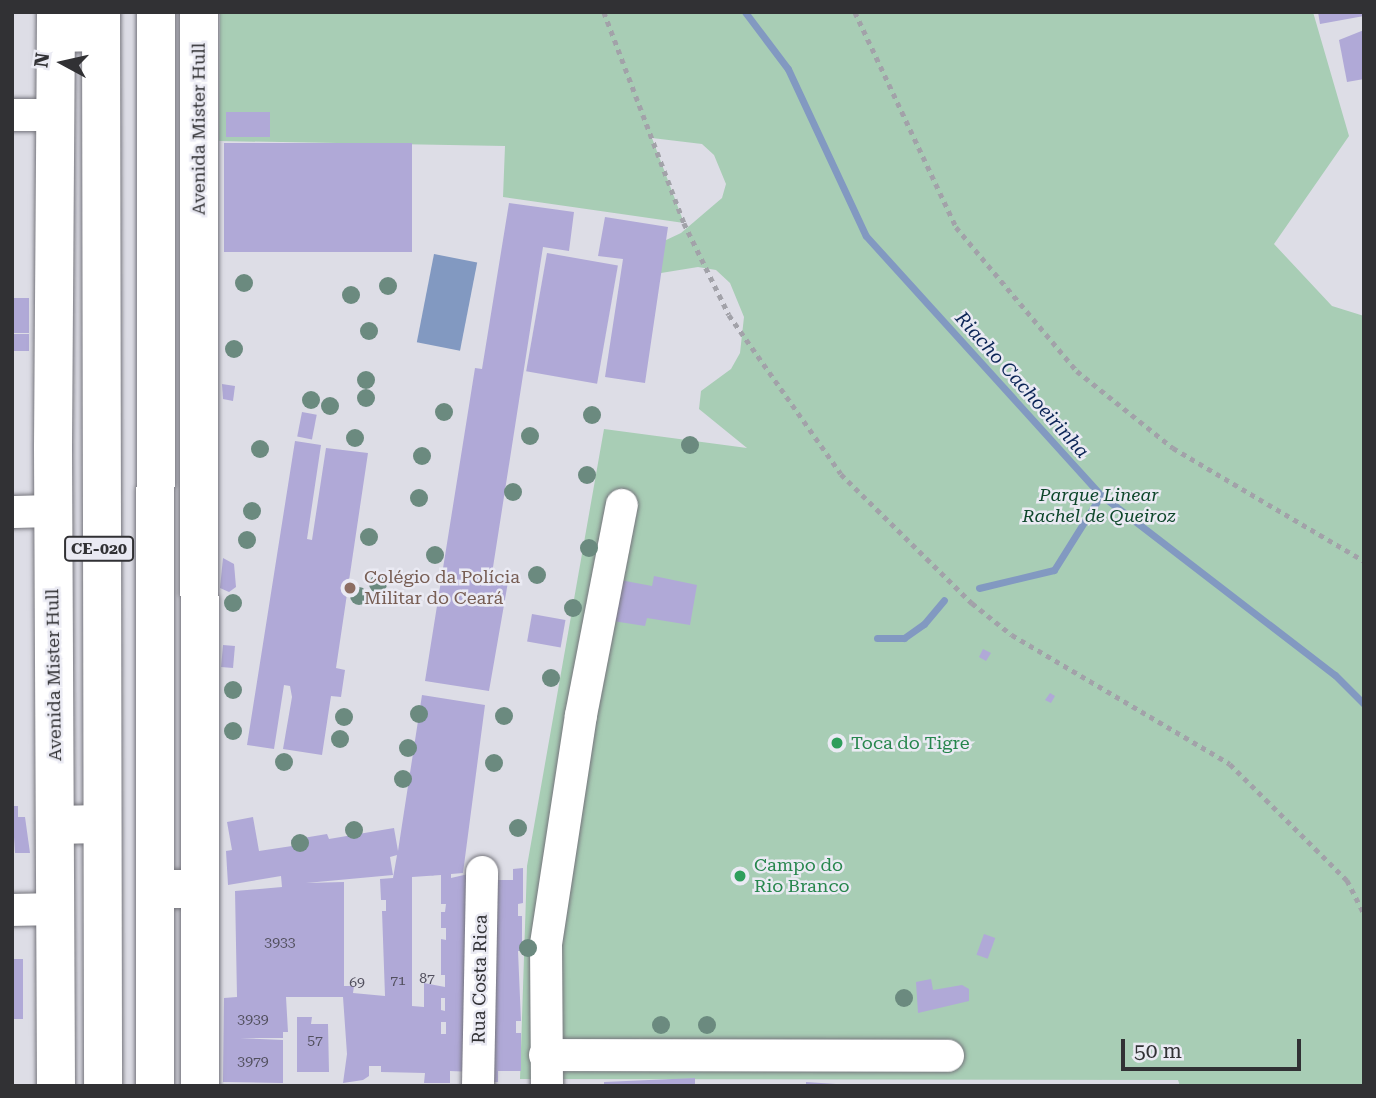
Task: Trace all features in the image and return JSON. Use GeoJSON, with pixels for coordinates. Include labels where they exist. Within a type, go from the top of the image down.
{"type":"FeatureCollection","features":[{"type":"Feature","properties":{"kind":"main road","name":"CE-020"},"geometry":{"type":"LineString","coordinates":[[156,12],[156,1086]]}},
{"type":"Feature","properties":{"kind":"main road","name":"Avenida Mister Hull"},"geometry":{"type":"LineString","coordinates":[[200,12],[200,1086]]}},
{"type":"Feature","properties":{"kind":"main road","name":"CE-020"},"geometry":{"type":"LineString","coordinates":[[101,22],[100,824],[103,1086]]}},
{"type":"Feature","properties":{"kind":"main road"},"geometry":{"type":"LineString","coordinates":[[56,23],[101,22]]}},
{"type":"Feature","properties":{"kind":"main road","name":"Avenida Mister Hull"},"geometry":{"type":"LineString","coordinates":[[56,23],[53,511],[56,1086]]}},
{"type":"Feature","properties":{"kind":"main road"},"geometry":{"type":"LineString","coordinates":[[56,825],[100,824]]}},
{"type":"Feature","properties":{"kind":"main road"},"geometry":{"type":"LineString","coordinates":[[155,889],[199,889]]}},
{"type":"Feature","properties":{"kind":"street"},"geometry":{"type":"LineString","coordinates":[[12,114],[56,115]]}},
{"type":"Feature","properties":{"kind":"street"},"geometry":{"type":"LineString","coordinates":[[622,505],[557,859],[546,944],[546,1070],[948,1056]]}},
{"type":"Feature","properties":{"kind":"street"},"geometry":{"type":"LineString","coordinates":[[12,512],[53,511]]}},
{"type":"Feature","properties":{"kind":"street","name":"Rua Costa Rica"},"geometry":{"type":"LineString","coordinates":[[478,1086],[482,872]]}},
{"type":"Feature","properties":{"kind":"street"},"geometry":{"type":"LineString","coordinates":[[12,910],[56,909]]}},
{"type":"Feature","properties":{"kind":"path"},"geometry":{"type":"LineString","coordinates":[[604,12],[684,223],[729,315],[841,474],[972,603],[1012,635],[1230,764],[1347,880],[1364,913]]}},
{"type":"Feature","properties":{"kind":"path"},"geometry":{"type":"LineString","coordinates":[[855,12],[956,227],[1077,371],[1173,448],[1364,561]]}},
{"type":"Feature","properties":{"kind":"green space","name":"Parque Linear Rachel de Queiroz"},"geometry":{"type":"Polygon","coordinates":[[[220,12],[1313,12],[1349,136],[1274,244],[1332,306],[1364,316],[1364,1086],[1180,1086],[1178,1080],[520,1079],[527,866],[604,429],[747,448],[699,409],[701,391],[731,369],[740,353],[744,317],[730,283],[716,270],[698,267],[661,273],[648,259],[664,241],[681,233],[722,198],[726,184],[714,155],[702,144],[652,138],[684,223],[503,197],[505,146],[219,141],[220,12]]]}},
{"type":"Feature","properties":{"kind":"water"},"geometry":{"type":"Polygon","coordinates":[[[434,254],[477,262],[460,351],[417,342],[434,254]]]}},
{"type":"Feature","properties":{"kind":"building"},"geometry":{"type":"Polygon","coordinates":[[[1318,12],[1364,12],[1364,16],[1320,24],[1318,12]]]}},
{"type":"Feature","properties":{"kind":"building"},"geometry":{"type":"Polygon","coordinates":[[[1364,30],[1364,79],[1347,82],[1339,40],[1364,30]]]}},
{"type":"Feature","properties":{"kind":"building"},"geometry":{"type":"Polygon","coordinates":[[[226,112],[270,112],[270,137],[226,137],[226,112]]]}},
{"type":"Feature","properties":{"kind":"building"},"geometry":{"type":"Polygon","coordinates":[[[224,143],[412,143],[412,252],[224,252],[224,143]]]}},
{"type":"Feature","properties":{"kind":"building"},"geometry":{"type":"Polygon","coordinates":[[[509,203],[574,212],[569,251],[543,247],[491,580],[508,582],[489,691],[425,681],[475,368],[482,369],[509,203]]]}},
{"type":"Feature","properties":{"kind":"building"},"geometry":{"type":"Polygon","coordinates":[[[605,217],[668,227],[645,383],[605,377],[623,259],[598,256],[605,217]]]}},
{"type":"Feature","properties":{"kind":"building"},"geometry":{"type":"Polygon","coordinates":[[[547,253],[618,266],[597,384],[526,371],[547,253]]]}},
{"type":"Feature","properties":{"kind":"building"},"geometry":{"type":"Polygon","coordinates":[[[12,298],[29,298],[29,333],[12,333],[12,298]]]}},
{"type":"Feature","properties":{"kind":"building"},"geometry":{"type":"Polygon","coordinates":[[[12,334],[29,334],[29,351],[12,351],[12,334]]]}},
{"type":"Feature","properties":{"kind":"building"},"geometry":{"type":"Polygon","coordinates":[[[222,384],[235,386],[233,401],[223,399],[222,384]]]}},
{"type":"Feature","properties":{"kind":"building"},"geometry":{"type":"Polygon","coordinates":[[[302,412],[317,415],[312,439],[297,437],[302,412]]]}},
{"type":"Feature","properties":{"kind":"building"},"geometry":{"type":"Polygon","coordinates":[[[295,441],[321,445],[307,539],[312,540],[326,448],[368,453],[336,668],[345,670],[341,697],[331,696],[322,755],[283,749],[292,697],[290,686],[284,685],[274,749],[247,745],[295,441]]]}},
{"type":"Feature","properties":{"kind":"building"},"geometry":{"type":"Polygon","coordinates":[[[223,558],[234,564],[236,587],[229,592],[220,588],[223,558]]]}},
{"type":"Feature","properties":{"kind":"building"},"geometry":{"type":"Polygon","coordinates":[[[654,576],[697,585],[690,625],[647,618],[645,626],[613,621],[620,580],[652,586],[654,576]]]}},
{"type":"Feature","properties":{"kind":"building"},"geometry":{"type":"Polygon","coordinates":[[[532,614],[565,620],[561,647],[527,642],[532,614]]]}},
{"type":"Feature","properties":{"kind":"building"},"geometry":{"type":"Polygon","coordinates":[[[223,645],[235,646],[233,668],[221,667],[223,645]]]}},
{"type":"Feature","properties":{"kind":"building"},"geometry":{"type":"Polygon","coordinates":[[[983,649],[991,653],[986,661],[979,657],[983,649]]]}},
{"type":"Feature","properties":{"kind":"building"},"geometry":{"type":"Polygon","coordinates":[[[1050,693],[1055,696],[1051,703],[1045,700],[1050,693]]]}},
{"type":"Feature","properties":{"kind":"building"},"geometry":{"type":"Polygon","coordinates":[[[422,695],[485,705],[463,873],[451,874],[451,878],[477,872],[475,1072],[450,1071],[450,1083],[424,1083],[425,1073],[381,1072],[381,1066],[369,1066],[369,1076],[363,1080],[343,1083],[347,1054],[343,997],[286,997],[288,1032],[283,1032],[283,1038],[240,1038],[283,1040],[283,1083],[223,1082],[224,998],[237,997],[235,891],[282,887],[281,876],[228,885],[226,851],[232,850],[227,822],[253,817],[259,851],[292,846],[291,840],[327,834],[329,839],[394,828],[398,851],[422,695]],[[397,855],[390,857],[393,875],[306,883],[344,882],[344,986],[354,986],[353,993],[385,996],[382,911],[386,911],[386,900],[381,900],[380,879],[393,878],[397,855]],[[441,875],[412,877],[412,1006],[424,1007],[424,983],[445,987],[445,975],[441,975],[441,939],[446,940],[446,928],[441,928],[441,912],[445,912],[446,904],[441,904],[441,875]],[[441,998],[441,1010],[445,1011],[445,998],[441,998]],[[441,1022],[441,1034],[446,1034],[446,1022],[441,1022]]]}},
{"type":"Feature","properties":{"kind":"building"},"geometry":{"type":"Polygon","coordinates":[[[12,806],[18,806],[18,817],[25,817],[30,853],[15,853],[12,806]]]}},
{"type":"Feature","properties":{"kind":"building"},"geometry":{"type":"Polygon","coordinates":[[[523,868],[523,903],[518,904],[518,916],[522,916],[522,951],[518,951],[521,1021],[516,1021],[516,1033],[521,1033],[521,1071],[498,1071],[498,1082],[492,1082],[487,880],[513,880],[513,869],[523,868]]]}},
{"type":"Feature","properties":{"kind":"building"},"geometry":{"type":"Polygon","coordinates":[[[984,934],[995,938],[988,959],[976,955],[984,934]]]}},
{"type":"Feature","properties":{"kind":"building"},"geometry":{"type":"Polygon","coordinates":[[[12,959],[23,959],[23,1019],[12,1019],[12,959]]]}},
{"type":"Feature","properties":{"kind":"building"},"geometry":{"type":"Polygon","coordinates":[[[931,979],[933,990],[962,985],[969,989],[969,1001],[918,1013],[916,982],[931,979]]]}},
{"type":"Feature","properties":{"kind":"building"},"geometry":{"type":"Polygon","coordinates":[[[297,1017],[312,1017],[311,1024],[328,1024],[329,1072],[297,1072],[297,1017]]]}},
{"type":"Feature","properties":{"kind":"building"},"geometry":{"type":"Polygon","coordinates":[[[695,1078],[695,1086],[604,1086],[604,1082],[695,1078]]]}},
{"type":"Feature","properties":{"kind":"building"},"geometry":{"type":"Polygon","coordinates":[[[806,1082],[836,1084],[836,1086],[806,1086],[806,1082]]]}},
{"type":"Feature","properties":{"kind":"waterway","name":"Riacho Cachoeirinha"},"geometry":{"type":"LineString","coordinates":[[745,12],[788,69],[866,236],[1101,495],[1335,675],[1364,704]]}},
{"type":"Feature","properties":{"kind":"waterway"},"geometry":{"type":"LineString","coordinates":[[979,588],[1054,570],[1101,495]]}},
{"type":"Feature","properties":{"kind":"waterway"},"geometry":{"type":"LineString","coordinates":[[877,638],[904,638],[924,624],[944,600]]}},
{"type":"Feature","properties":{"kind":"place","name":"Colégio da Polícia Militar do Ceará"},"geometry":{"type":"Point","coordinates":[350,588]}},
{"type":"Feature","properties":{"kind":"place","name":"Toca do Tigre"},"geometry":{"type":"Point","coordinates":[837,743]}},
{"type":"Feature","properties":{"kind":"place","name":"Campo do Rio Branco"},"geometry":{"type":"Point","coordinates":[740,876]}}]}
